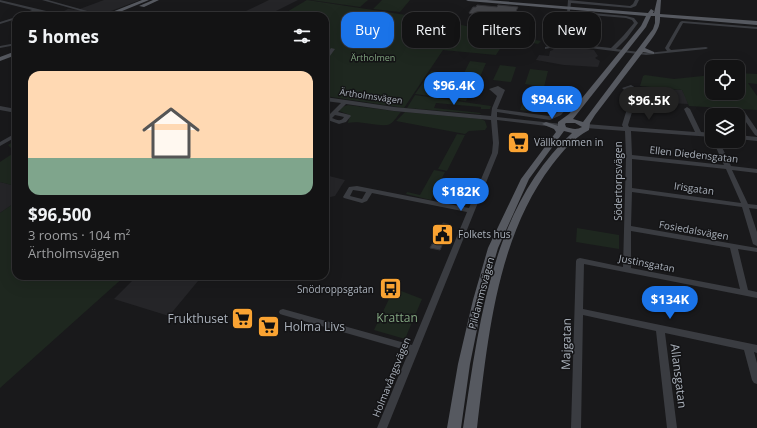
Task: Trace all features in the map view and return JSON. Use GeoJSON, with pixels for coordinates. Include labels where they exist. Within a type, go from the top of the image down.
{"type":"FeatureCollection","features":[{"type":"Feature","properties":{"kind":"main road"},"geometry":{"type":"LineString","coordinates":[[116,12],[147,0]]}},
{"type":"Feature","properties":{"kind":"main road"},"geometry":{"type":"LineString","coordinates":[[126,12],[157,0]]}},
{"type":"Feature","properties":{"kind":"main road"},"geometry":{"type":"LineString","coordinates":[[468,0],[757,25]]}},
{"type":"Feature","properties":{"kind":"main road","name":"Pildammsvägen"},"geometry":{"type":"LineString","coordinates":[[454,428],[464,364],[478,300],[493,248],[512,204],[525,179],[563,126],[644,26],[650,15],[655,0]]}},
{"type":"Feature","properties":{"kind":"main road","name":"Pildammsvägen"},"geometry":{"type":"LineString","coordinates":[[470,428],[491,303],[505,246],[518,213],[545,167],[573,135],[583,128],[656,29],[660,0]]}},
{"type":"Feature","properties":{"kind":"main road"},"geometry":{"type":"LineString","coordinates":[[657,17],[757,25]]}},
{"type":"Feature","properties":{"kind":"main road"},"geometry":{"type":"LineString","coordinates":[[640,51],[652,54]]}},
{"type":"Feature","properties":{"kind":"main road"},"geometry":{"type":"LineString","coordinates":[[0,58],[12,54]]}},
{"type":"Feature","properties":{"kind":"main road"},"geometry":{"type":"LineString","coordinates":[[546,124],[557,128],[563,126]]}},
{"type":"Feature","properties":{"kind":"main road","name":"Ärtholmsvägen"},"geometry":{"type":"LineString","coordinates":[[563,126],[571,131],[583,128]]}},
{"type":"Feature","properties":{"kind":"street"},"geometry":{"type":"LineString","coordinates":[[44,0],[89,12]]}},
{"type":"Feature","properties":{"kind":"street"},"geometry":{"type":"LineString","coordinates":[[612,50],[636,24],[634,20],[623,17],[568,12],[569,1],[631,7],[636,6],[637,0]]}},
{"type":"Feature","properties":{"kind":"street"},"geometry":{"type":"LineString","coordinates":[[0,1],[44,12]]}},
{"type":"Feature","properties":{"kind":"street"},"geometry":{"type":"LineString","coordinates":[[0,8],[11,4]]}},
{"type":"Feature","properties":{"kind":"street"},"geometry":{"type":"LineString","coordinates":[[64,9],[70,7]]}},
{"type":"Feature","properties":{"kind":"street"},"geometry":{"type":"LineString","coordinates":[[31,12],[37,10]]}},
{"type":"Feature","properties":{"kind":"street"},"geometry":{"type":"LineString","coordinates":[[0,23],[12,19]]}},
{"type":"Feature","properties":{"kind":"street"},"geometry":{"type":"LineString","coordinates":[[6,21],[12,23]]}},
{"type":"Feature","properties":{"kind":"street"},"geometry":{"type":"LineString","coordinates":[[670,52],[667,48],[682,22],[757,25]]}},
{"type":"Feature","properties":{"kind":"street"},"geometry":{"type":"LineString","coordinates":[[0,41],[12,43]]}},
{"type":"Feature","properties":{"kind":"street"},"geometry":{"type":"LineString","coordinates":[[0,47],[12,45]]}},
{"type":"Feature","properties":{"kind":"street"},"geometry":{"type":"LineString","coordinates":[[596,48],[640,51]]}},
{"type":"Feature","properties":{"kind":"street"},"geometry":{"type":"LineString","coordinates":[[652,54],[706,48]]}},
{"type":"Feature","properties":{"kind":"street"},"geometry":{"type":"LineString","coordinates":[[329,54],[333,50]]}},
{"type":"Feature","properties":{"kind":"street","name":"Södertorpsvägen"},"geometry":{"type":"LineString","coordinates":[[627,270],[629,157],[628,130],[625,128],[633,95]]}},
{"type":"Feature","properties":{"kind":"street"},"geometry":{"type":"LineString","coordinates":[[500,96],[494,110],[550,118],[559,114],[565,106]]}},
{"type":"Feature","properties":{"kind":"street","name":"Ärtholmsvägen"},"geometry":{"type":"LineString","coordinates":[[329,100],[394,109],[563,126]]}},
{"type":"Feature","properties":{"kind":"street"},"geometry":{"type":"LineString","coordinates":[[334,112],[344,103]]}},
{"type":"Feature","properties":{"kind":"street"},"geometry":{"type":"LineString","coordinates":[[0,108],[12,110]]}},
{"type":"Feature","properties":{"kind":"street"},"geometry":{"type":"LineString","coordinates":[[687,109],[699,134]]}},
{"type":"Feature","properties":{"kind":"street","name":"Holmavångsvägen"},"geometry":{"type":"LineString","coordinates":[[382,428],[495,152],[496,138],[494,110]]}},
{"type":"Feature","properties":{"kind":"street"},"geometry":{"type":"LineString","coordinates":[[745,116],[757,134]]}},
{"type":"Feature","properties":{"kind":"street","name":"Ärtholmsvägen"},"geometry":{"type":"LineString","coordinates":[[534,122],[546,124]]}},
{"type":"Feature","properties":{"kind":"street","name":"Ärtholmsvägen"},"geometry":{"type":"LineString","coordinates":[[583,128],[625,128],[705,134]]}},
{"type":"Feature","properties":{"kind":"street"},"geometry":{"type":"LineString","coordinates":[[0,144],[12,137]]}},
{"type":"Feature","properties":{"kind":"street"},"geometry":{"type":"LineString","coordinates":[[745,138],[757,139]]}},
{"type":"Feature","properties":{"kind":"street"},"geometry":{"type":"LineString","coordinates":[[719,148],[745,205],[757,244]]}},
{"type":"Feature","properties":{"kind":"street","name":"Ellen Diedensgatan"},"geometry":{"type":"LineString","coordinates":[[629,157],[757,171]]}},
{"type":"Feature","properties":{"kind":"street"},"geometry":{"type":"LineString","coordinates":[[370,190],[471,211]]}},
{"type":"Feature","properties":{"kind":"street","name":"Irisgatan"},"geometry":{"type":"LineString","coordinates":[[628,190],[757,207]]}},
{"type":"Feature","properties":{"kind":"street","name":"Fosiedalsvägen"},"geometry":{"type":"LineString","coordinates":[[628,228],[757,250]]}},
{"type":"Feature","properties":{"kind":"street"},"geometry":{"type":"LineString","coordinates":[[733,246],[745,293]]}},
{"type":"Feature","properties":{"kind":"street","name":"Justinsgatan"},"geometry":{"type":"LineString","coordinates":[[580,261],[757,295]]}},
{"type":"Feature","properties":{"kind":"street","name":"Majgatan"},"geometry":{"type":"LineString","coordinates":[[576,428],[580,261]]}},
{"type":"Feature","properties":{"kind":"street"},"geometry":{"type":"LineString","coordinates":[[579,310],[753,348],[757,380]]}},
{"type":"Feature","properties":{"kind":"street"},"geometry":{"type":"LineString","coordinates":[[283,312],[414,349]]}},
{"type":"Feature","properties":{"kind":"street","name":"Allansgatan"},"geometry":{"type":"LineString","coordinates":[[660,328],[672,428]]}},
{"type":"Feature","properties":{"kind":"shaded area"},"geometry":{"type":"Polygon","coordinates":[[[104,0],[140,0],[108,12],[62,12],[68,9],[77,10],[104,0]]]}},
{"type":"Feature","properties":{"kind":"shaded area"},"geometry":{"type":"Polygon","coordinates":[[[269,0],[298,0],[274,12],[246,11],[269,0]]]}},
{"type":"Feature","properties":{"kind":"shaded area"},"geometry":{"type":"Polygon","coordinates":[[[554,48],[579,48],[594,50],[598,56],[595,58],[600,61],[598,67],[564,65],[536,60],[539,55],[549,56],[550,51],[554,48]]]}},
{"type":"Feature","properties":{"kind":"shaded area"},"geometry":{"type":"Polygon","coordinates":[[[644,88],[682,90],[688,104],[636,101],[640,90],[644,88]]]}},
{"type":"Feature","properties":{"kind":"shaded area"},"geometry":{"type":"Polygon","coordinates":[[[329,176],[345,180],[335,196],[329,197],[329,176]]]}},
{"type":"Feature","properties":{"kind":"shaded area"},"geometry":{"type":"Polygon","coordinates":[[[0,182],[12,185],[12,205],[0,213],[0,182]]]}},
{"type":"Feature","properties":{"kind":"shaded area"},"geometry":{"type":"Polygon","coordinates":[[[133,280],[198,281],[169,316],[114,299],[133,280]]]}},
{"type":"Feature","properties":{"kind":"green space","name":"Ärtholmen"},"geometry":{"type":"Polygon","coordinates":[[[307,0],[386,12],[341,12],[341,48],[394,48],[394,13],[402,14],[402,48],[460,48],[460,25],[468,26],[468,48],[501,48],[496,55],[443,50],[404,108],[329,97],[329,12],[287,12],[307,0]]]}},
{"type":"Feature","properties":{"kind":"green space"},"geometry":{"type":"Polygon","coordinates":[[[311,0],[368,0],[360,7],[311,0]]]}},
{"type":"Feature","properties":{"kind":"green space"},"geometry":{"type":"Polygon","coordinates":[[[382,0],[410,0],[400,12],[373,9],[382,0]]]}},
{"type":"Feature","properties":{"kind":"green space"},"geometry":{"type":"Polygon","coordinates":[[[535,40],[541,41],[538,44],[535,43],[535,40]]]}},
{"type":"Feature","properties":{"kind":"green space"},"geometry":{"type":"Polygon","coordinates":[[[470,61],[486,63],[480,77],[463,75],[470,61]]]}},
{"type":"Feature","properties":{"kind":"green space"},"geometry":{"type":"Polygon","coordinates":[[[500,65],[516,67],[511,82],[493,80],[500,65]]]}},
{"type":"Feature","properties":{"kind":"green space"},"geometry":{"type":"Polygon","coordinates":[[[530,69],[548,71],[544,87],[525,84],[530,69]]]}},
{"type":"Feature","properties":{"kind":"green space"},"geometry":{"type":"Polygon","coordinates":[[[431,71],[463,76],[460,81],[447,80],[438,97],[415,94],[431,71]]]}},
{"type":"Feature","properties":{"kind":"green space"},"geometry":{"type":"Polygon","coordinates":[[[745,73],[757,74],[757,84],[748,83],[757,96],[757,110],[745,109],[745,108],[689,106],[682,90],[640,86],[643,76],[645,75],[674,79],[705,76],[705,100],[745,100],[745,73]]]}},
{"type":"Feature","properties":{"kind":"green space"},"geometry":{"type":"Polygon","coordinates":[[[461,82],[474,83],[466,101],[452,99],[461,82]]]}},
{"type":"Feature","properties":{"kind":"green space"},"geometry":{"type":"Polygon","coordinates":[[[526,91],[539,93],[535,112],[520,110],[526,91]]]}},
{"type":"Feature","properties":{"kind":"green space"},"geometry":{"type":"Polygon","coordinates":[[[415,95],[491,106],[490,109],[481,109],[481,107],[436,103],[434,108],[481,113],[480,114],[407,108],[415,95]]]}},
{"type":"Feature","properties":{"kind":"green space"},"geometry":{"type":"Polygon","coordinates":[[[348,105],[401,112],[393,122],[387,125],[359,122],[348,123],[350,115],[339,111],[342,107],[348,105]]]}},
{"type":"Feature","properties":{"kind":"green space"},"geometry":{"type":"Polygon","coordinates":[[[405,112],[481,119],[485,121],[487,127],[485,130],[469,131],[465,134],[396,121],[405,112]]]}},
{"type":"Feature","properties":{"kind":"green space"},"geometry":{"type":"Polygon","coordinates":[[[457,134],[465,135],[447,171],[438,169],[457,134]]]}},
{"type":"Feature","properties":{"kind":"green space"},"geometry":{"type":"Polygon","coordinates":[[[12,142],[12,149],[8,145],[12,142]]]}},
{"type":"Feature","properties":{"kind":"green space"},"geometry":{"type":"Polygon","coordinates":[[[12,154],[12,185],[0,182],[0,162],[12,154]]]}},
{"type":"Feature","properties":{"kind":"green space"},"geometry":{"type":"Polygon","coordinates":[[[434,170],[445,172],[431,200],[406,194],[407,192],[420,195],[434,170]]]}},
{"type":"Feature","properties":{"kind":"green space"},"geometry":{"type":"Polygon","coordinates":[[[12,205],[12,280],[121,280],[0,388],[0,213],[12,205]]]}},
{"type":"Feature","properties":{"kind":"green space"},"geometry":{"type":"Polygon","coordinates":[[[577,228],[619,235],[619,249],[576,242],[577,228]]]}},
{"type":"Feature","properties":{"kind":"green space","name":"Krattan"},"geometry":{"type":"Polygon","coordinates":[[[396,289],[422,299],[405,339],[374,330],[389,299],[396,289]]]}},
{"type":"Feature","properties":{"kind":"building"},"geometry":{"type":"Polygon","coordinates":[[[477,5],[497,7],[498,5],[518,7],[516,12],[470,12],[473,7],[476,7],[477,5]]]}},
{"type":"Feature","properties":{"kind":"building","name":"Folkets hus"},"geometry":{"type":"Polygon","coordinates":[[[443,223],[451,225],[440,250],[430,248],[433,244],[443,223]]]}},
{"type":"Feature","properties":{"kind":"place","name":"Vällkommen in"},"geometry":{"type":"Point","coordinates":[518,142]}},
{"type":"Feature","properties":{"kind":"place","name":"Folkets hus"},"geometry":{"type":"Point","coordinates":[443,234]}},
{"type":"Feature","properties":{"kind":"place","name":"Snödroppsgatan"},"geometry":{"type":"Point","coordinates":[390,289]}},
{"type":"Feature","properties":{"kind":"place","name":"Frukthuset"},"geometry":{"type":"Point","coordinates":[243,318]}},
{"type":"Feature","properties":{"kind":"place","name":"Holma Livs"},"geometry":{"type":"Point","coordinates":[269,326]}}]}
